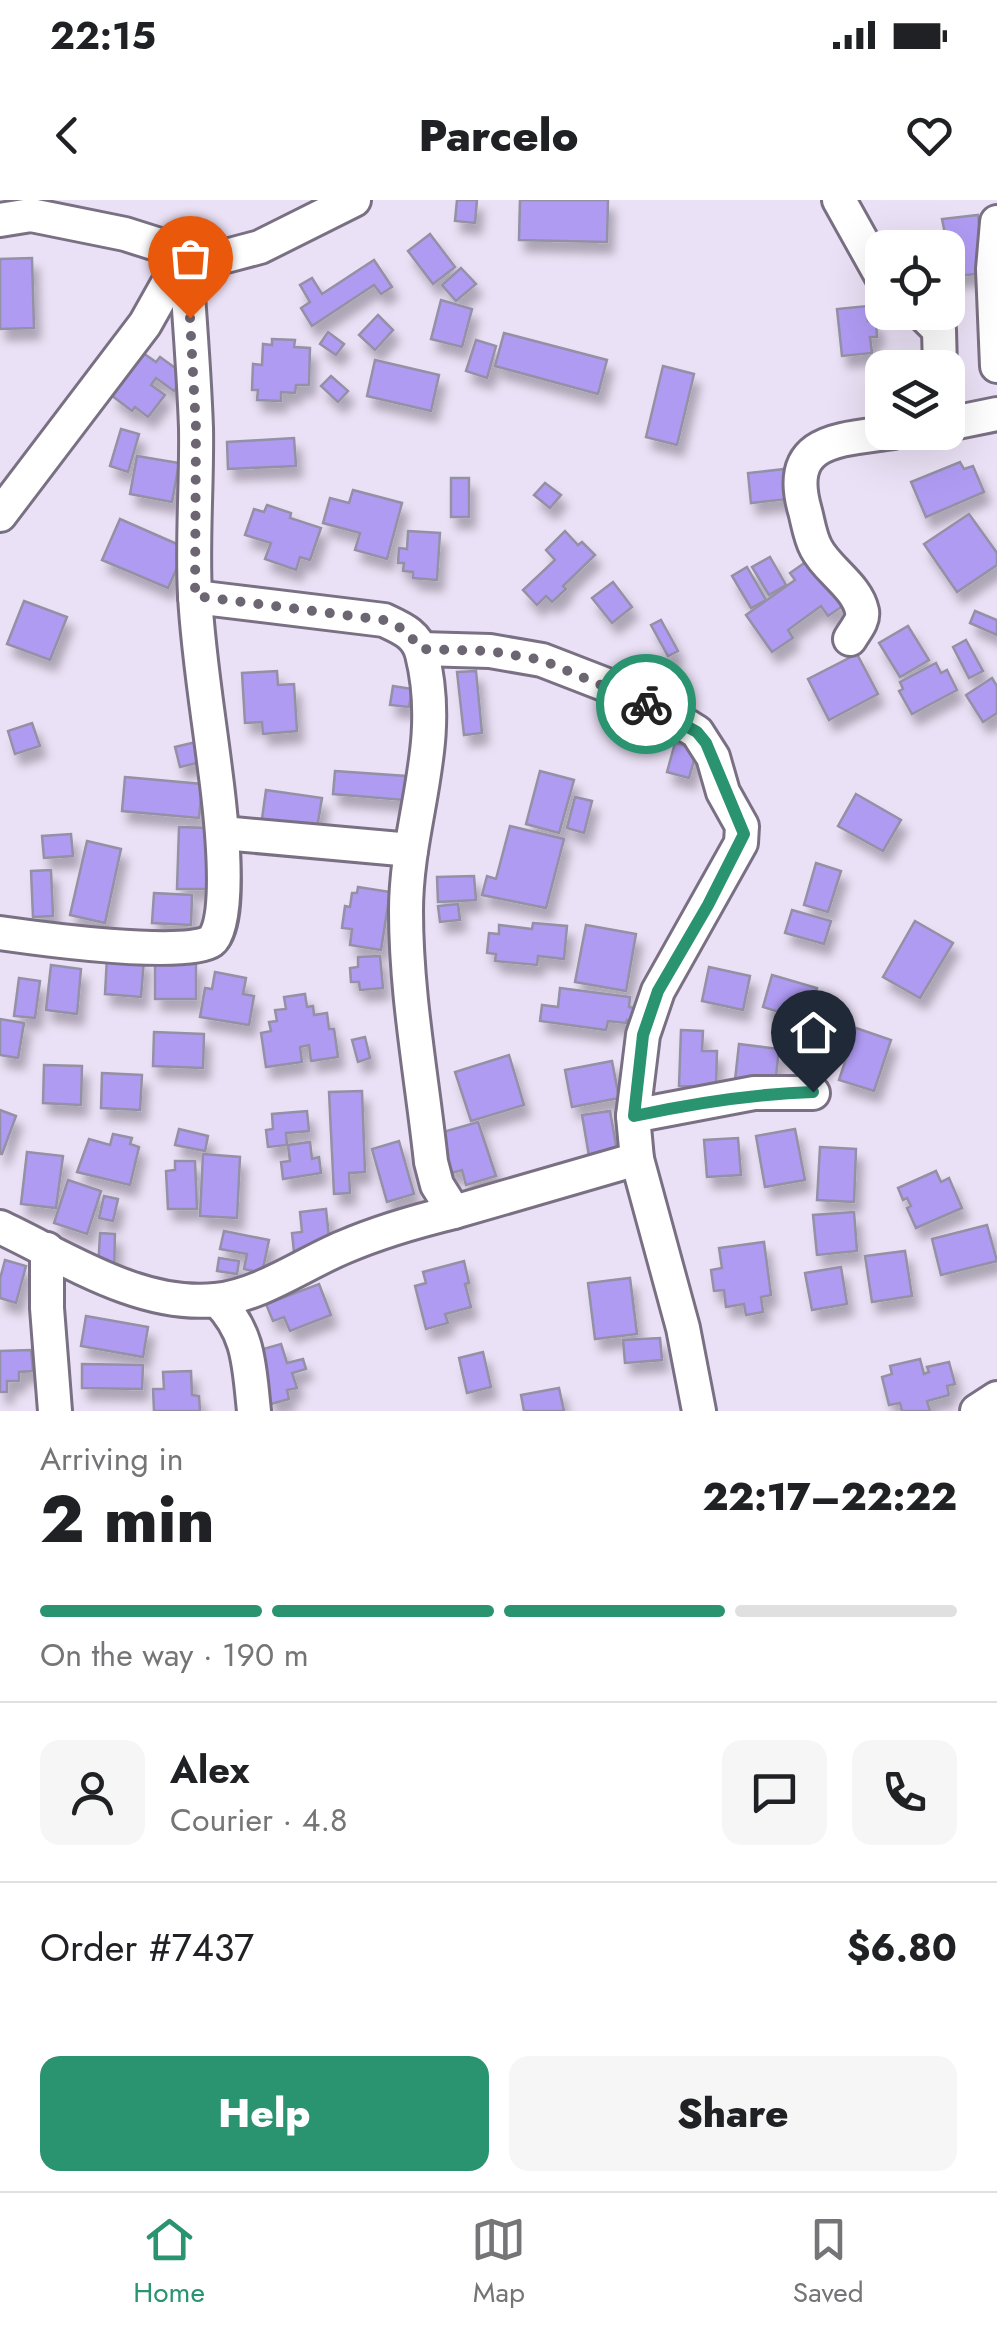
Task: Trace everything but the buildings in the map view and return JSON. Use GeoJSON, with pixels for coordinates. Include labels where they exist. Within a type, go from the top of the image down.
{"type":"FeatureCollection","features":[{"type":"Feature","properties":{"kind":"street"},"geometry":{"type":"LineString","coordinates":[[85,200],[125,234]]}},
{"type":"Feature","properties":{"kind":"street"},"geometry":{"type":"LineString","coordinates":[[0,220],[31,215],[125,234],[185,254],[226,256],[260,247],[354,200]]}},
{"type":"Feature","properties":{"kind":"street"},"geometry":{"type":"LineString","coordinates":[[839,200],[865,247]]}},
{"type":"Feature","properties":{"kind":"street"},"geometry":{"type":"LineString","coordinates":[[997,222],[993,269],[997,366]]}},
{"type":"Feature","properties":{"kind":"street"},"geometry":{"type":"LineString","coordinates":[[0,515],[145,324],[185,254]]}},
{"type":"Feature","properties":{"kind":"street"},"geometry":{"type":"LineString","coordinates":[[0,933],[95,944],[160,946],[210,942],[218,932],[223,908],[222,834],[195,596],[196,428],[185,254]]}},
{"type":"Feature","properties":{"kind":"street"},"geometry":{"type":"LineString","coordinates":[[965,421],[997,414]]}},
{"type":"Feature","properties":{"kind":"street"},"geometry":{"type":"LineString","coordinates":[[850,639],[862,612],[858,601],[816,549],[799,491],[799,474],[804,460],[826,445],[865,438]]}},
{"type":"Feature","properties":{"kind":"street"},"geometry":{"type":"LineString","coordinates":[[195,596],[384,620],[405,630],[421,649],[427,681],[428,766],[411,850],[406,910],[413,1019],[431,1162],[437,1185],[454,1212]]}},
{"type":"Feature","properties":{"kind":"street"},"geometry":{"type":"LineString","coordinates":[[421,649],[514,654],[571,670],[697,732],[713,757],[744,834],[658,991],[643,1035],[634,1116],[637,1159],[683,1328],[699,1411]]}},
{"type":"Feature","properties":{"kind":"street"},"geometry":{"type":"LineString","coordinates":[[222,834],[411,850]]}},
{"type":"Feature","properties":{"kind":"street"},"geometry":{"type":"LineString","coordinates":[[634,1116],[740,1095],[813,1092]]}},
{"type":"Feature","properties":{"kind":"street"},"geometry":{"type":"LineString","coordinates":[[0,1227],[115,1282],[154,1294],[217,1300],[249,1292],[347,1245],[637,1159]]}},
{"type":"Feature","properties":{"kind":"street"},"geometry":{"type":"LineString","coordinates":[[48,1249],[47,1308],[55,1411]]}},
{"type":"Feature","properties":{"kind":"street"},"geometry":{"type":"LineString","coordinates":[[217,1300],[235,1318],[245,1344],[254,1411]]}},
{"type":"Feature","properties":{"kind":"street"},"geometry":{"type":"LineString","coordinates":[[978,1411],[997,1398]]}},
{"type":"Feature","properties":{"kind":"way so far"},"geometry":{"type":"LineString","coordinates":[[190,318],[196,428],[195,596],[384,620],[413,636],[421,649],[490,651],[542,660],[646,704]]}},
{"type":"Feature","properties":{"kind":"route"},"geometry":{"type":"LineString","coordinates":[[646,704],[697,732],[706,743],[744,834],[658,991],[643,1035],[634,1116],[712,1099],[813,1092]]}}]}
